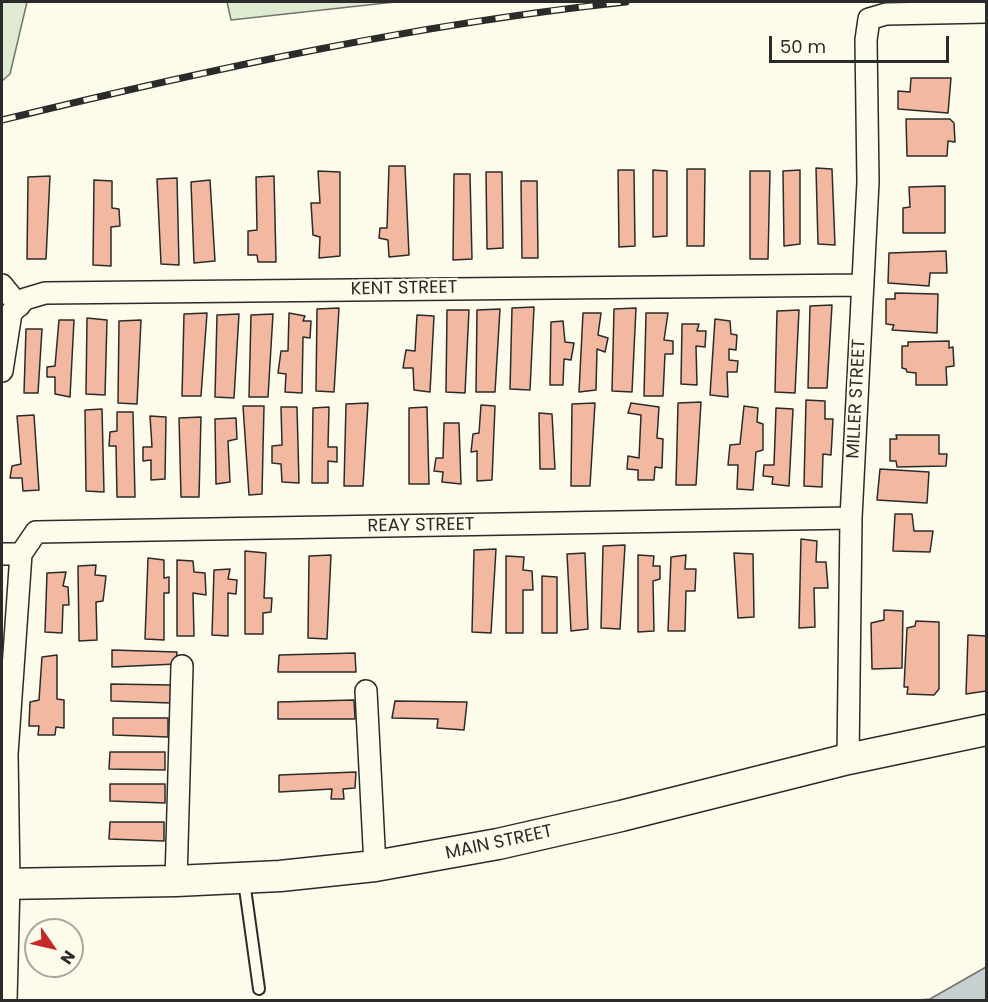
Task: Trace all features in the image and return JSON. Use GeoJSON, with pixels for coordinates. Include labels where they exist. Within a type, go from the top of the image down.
{"type":"FeatureCollection","features":[{"type":"Feature","properties":{"kind":"main road","name":"MAIN STREET"},"geometry":{"type":"LineString","coordinates":[[5,884],[243,878],[375,866],[498,844],[848,759],[987,730]]}},
{"type":"Feature","properties":{"kind":"street","name":"MILLER STREET"},"geometry":{"type":"LineString","coordinates":[[848,759],[851,518],[868,182],[866,40],[869,19],[885,14],[987,12]]}},
{"type":"Feature","properties":{"kind":"street"},"geometry":{"type":"LineString","coordinates":[[2,285],[19,306],[11,313],[2,371]]}},
{"type":"Feature","properties":{"kind":"street","name":"KENT STREET"},"geometry":{"type":"LineString","coordinates":[[19,306],[26,299],[45,293],[863,285]]}},
{"type":"Feature","properties":{"kind":"street","name":"REAY STREET"},"geometry":{"type":"LineString","coordinates":[[11,554],[36,532],[851,518]]}},
{"type":"Feature","properties":{"kind":"street"},"geometry":{"type":"LineString","coordinates":[[6,1000],[5,884],[11,554]]}},
{"type":"Feature","properties":{"kind":"street"},"geometry":{"type":"LineString","coordinates":[[176,881],[182,666]]}},
{"type":"Feature","properties":{"kind":"street"},"geometry":{"type":"LineString","coordinates":[[366,691],[375,866]]}},
{"type":"Feature","properties":{"kind":"lane"},"geometry":{"type":"LineString","coordinates":[[243,878],[259,990]]}},
{"type":"Feature","properties":{"kind":"green space"},"geometry":{"type":"Polygon","coordinates":[[[2,2],[27,2],[10,74],[2,81],[2,2]]]}},
{"type":"Feature","properties":{"kind":"green space"},"geometry":{"type":"Polygon","coordinates":[[[227,2],[395,2],[231,20],[227,2]]]}},
{"type":"Feature","properties":{"kind":"shaded area"},"geometry":{"type":"Polygon","coordinates":[[[986,967],[986,1000],[919,1000],[930,999],[986,967]]]}},
{"type":"Feature","properties":{"kind":"building"},"geometry":{"type":"Polygon","coordinates":[[[911,78],[951,78],[948,113],[898,109],[898,91],[910,92],[911,78]]]}},
{"type":"Feature","properties":{"kind":"building"},"geometry":{"type":"Polygon","coordinates":[[[906,119],[950,119],[954,123],[955,142],[948,141],[947,156],[907,156],[906,119]]]}},
{"type":"Feature","properties":{"kind":"building"},"geometry":{"type":"Polygon","coordinates":[[[389,166],[405,166],[409,255],[389,257],[388,240],[379,238],[380,228],[387,228],[389,166]]]}},
{"type":"Feature","properties":{"kind":"building"},"geometry":{"type":"Polygon","coordinates":[[[816,168],[832,169],[835,245],[818,244],[816,168]]]}},
{"type":"Feature","properties":{"kind":"building"},"geometry":{"type":"Polygon","coordinates":[[[687,169],[705,169],[704,246],[687,246],[687,169]]]}},
{"type":"Feature","properties":{"kind":"building"},"geometry":{"type":"Polygon","coordinates":[[[618,170],[634,170],[635,246],[619,247],[618,170]]]}},
{"type":"Feature","properties":{"kind":"building"},"geometry":{"type":"Polygon","coordinates":[[[653,170],[667,171],[667,236],[653,237],[653,170]]]}},
{"type":"Feature","properties":{"kind":"building"},"geometry":{"type":"Polygon","coordinates":[[[800,170],[800,244],[784,246],[783,171],[800,170]]]}},
{"type":"Feature","properties":{"kind":"building"},"geometry":{"type":"Polygon","coordinates":[[[318,171],[340,172],[340,256],[319,258],[320,237],[313,235],[311,203],[320,203],[318,171]]]}},
{"type":"Feature","properties":{"kind":"building"},"geometry":{"type":"Polygon","coordinates":[[[750,171],[770,171],[768,259],[750,259],[750,171]]]}},
{"type":"Feature","properties":{"kind":"building"},"geometry":{"type":"Polygon","coordinates":[[[486,172],[502,172],[503,248],[487,249],[486,172]]]}},
{"type":"Feature","properties":{"kind":"building"},"geometry":{"type":"Polygon","coordinates":[[[454,174],[470,174],[472,259],[453,260],[454,174]]]}},
{"type":"Feature","properties":{"kind":"building"},"geometry":{"type":"Polygon","coordinates":[[[50,176],[46,259],[27,259],[28,177],[50,176]]]}},
{"type":"Feature","properties":{"kind":"building"},"geometry":{"type":"Polygon","coordinates":[[[274,176],[276,262],[258,262],[257,255],[248,255],[248,231],[257,230],[256,177],[274,176]]]}},
{"type":"Feature","properties":{"kind":"building"},"geometry":{"type":"Polygon","coordinates":[[[177,178],[179,265],[161,264],[157,179],[177,178]]]}},
{"type":"Feature","properties":{"kind":"building"},"geometry":{"type":"Polygon","coordinates":[[[94,180],[112,181],[112,208],[119,209],[120,226],[111,227],[111,266],[93,265],[94,180]]]}},
{"type":"Feature","properties":{"kind":"building"},"geometry":{"type":"Polygon","coordinates":[[[210,180],[215,261],[194,263],[191,182],[210,180]]]}},
{"type":"Feature","properties":{"kind":"building"},"geometry":{"type":"Polygon","coordinates":[[[521,181],[537,181],[538,258],[522,258],[521,181]]]}},
{"type":"Feature","properties":{"kind":"building"},"geometry":{"type":"Polygon","coordinates":[[[945,186],[945,233],[903,233],[903,208],[910,207],[909,187],[945,186]]]}},
{"type":"Feature","properties":{"kind":"building"},"geometry":{"type":"Polygon","coordinates":[[[946,251],[947,273],[930,273],[929,286],[888,283],[889,253],[946,251]]]}},
{"type":"Feature","properties":{"kind":"building"},"geometry":{"type":"Polygon","coordinates":[[[895,293],[938,294],[937,333],[892,330],[894,325],[886,324],[886,299],[895,299],[895,293]]]}},
{"type":"Feature","properties":{"kind":"building"},"geometry":{"type":"Polygon","coordinates":[[[832,305],[827,388],[808,388],[810,306],[832,305]]]}},
{"type":"Feature","properties":{"kind":"building"},"geometry":{"type":"Polygon","coordinates":[[[534,307],[530,390],[510,389],[512,308],[534,307]]]}},
{"type":"Feature","properties":{"kind":"building"},"geometry":{"type":"Polygon","coordinates":[[[339,308],[334,392],[316,391],[317,309],[339,308]]]}},
{"type":"Feature","properties":{"kind":"building"},"geometry":{"type":"Polygon","coordinates":[[[636,308],[632,392],[612,391],[614,309],[636,308]]]}},
{"type":"Feature","properties":{"kind":"building"},"geometry":{"type":"Polygon","coordinates":[[[500,309],[495,392],[476,392],[477,310],[500,309]]]}},
{"type":"Feature","properties":{"kind":"building"},"geometry":{"type":"Polygon","coordinates":[[[447,310],[469,310],[465,393],[446,392],[447,310]]]}},
{"type":"Feature","properties":{"kind":"building"},"geometry":{"type":"Polygon","coordinates":[[[799,310],[795,393],[775,392],[777,311],[799,310]]]}},
{"type":"Feature","properties":{"kind":"building"},"geometry":{"type":"Polygon","coordinates":[[[207,313],[201,396],[182,396],[184,314],[207,313]]]}},
{"type":"Feature","properties":{"kind":"building"},"geometry":{"type":"Polygon","coordinates":[[[289,313],[305,316],[303,321],[311,321],[310,338],[303,337],[302,393],[285,392],[286,374],[278,373],[281,351],[288,351],[289,313]]]}},
{"type":"Feature","properties":{"kind":"building"},"geometry":{"type":"Polygon","coordinates":[[[583,313],[601,313],[598,335],[608,338],[605,352],[597,349],[596,390],[579,392],[583,313]]]}},
{"type":"Feature","properties":{"kind":"building"},"geometry":{"type":"Polygon","coordinates":[[[646,313],[668,313],[664,340],[673,341],[673,354],[665,354],[663,396],[644,396],[646,313]]]}},
{"type":"Feature","properties":{"kind":"building"},"geometry":{"type":"Polygon","coordinates":[[[239,314],[234,398],[215,397],[217,315],[239,314]]]}},
{"type":"Feature","properties":{"kind":"building"},"geometry":{"type":"Polygon","coordinates":[[[273,314],[268,397],[249,397],[251,315],[273,314]]]}},
{"type":"Feature","properties":{"kind":"building"},"geometry":{"type":"Polygon","coordinates":[[[417,315],[434,316],[430,392],[414,390],[413,368],[403,368],[406,350],[415,351],[417,315]]]}},
{"type":"Feature","properties":{"kind":"building"},"geometry":{"type":"Polygon","coordinates":[[[87,318],[107,320],[105,395],[86,394],[87,318]]]}},
{"type":"Feature","properties":{"kind":"building"},"geometry":{"type":"Polygon","coordinates":[[[715,319],[730,321],[731,334],[737,335],[736,350],[729,349],[729,360],[738,361],[737,372],[727,372],[728,397],[710,395],[715,319]]]}},
{"type":"Feature","properties":{"kind":"building"},"geometry":{"type":"Polygon","coordinates":[[[59,320],[74,320],[70,397],[55,394],[55,377],[47,377],[47,367],[55,366],[59,320]]]}},
{"type":"Feature","properties":{"kind":"building"},"geometry":{"type":"Polygon","coordinates":[[[141,320],[137,404],[118,403],[119,321],[141,320]]]}},
{"type":"Feature","properties":{"kind":"building"},"geometry":{"type":"Polygon","coordinates":[[[563,321],[565,342],[574,343],[571,360],[564,359],[563,385],[550,385],[551,322],[563,321]]]}},
{"type":"Feature","properties":{"kind":"building"},"geometry":{"type":"Polygon","coordinates":[[[682,324],[699,324],[697,331],[706,331],[705,347],[696,346],[697,385],[681,384],[682,324]]]}},
{"type":"Feature","properties":{"kind":"building"},"geometry":{"type":"Polygon","coordinates":[[[26,329],[42,329],[38,393],[24,393],[26,329]]]}},
{"type":"Feature","properties":{"kind":"building"},"geometry":{"type":"Polygon","coordinates":[[[949,341],[949,348],[953,347],[954,366],[946,367],[947,385],[916,385],[916,373],[907,372],[902,368],[902,346],[908,346],[908,342],[949,341]]]}},
{"type":"Feature","properties":{"kind":"building"},"geometry":{"type":"Polygon","coordinates":[[[806,400],[825,401],[825,419],[833,419],[831,455],[823,454],[822,487],[804,486],[806,400]]]}},
{"type":"Feature","properties":{"kind":"building"},"geometry":{"type":"Polygon","coordinates":[[[701,402],[696,485],[676,485],[678,403],[701,402]]]}},
{"type":"Feature","properties":{"kind":"building"},"geometry":{"type":"Polygon","coordinates":[[[368,403],[363,486],[344,486],[346,404],[368,403]]]}},
{"type":"Feature","properties":{"kind":"building"},"geometry":{"type":"Polygon","coordinates":[[[595,403],[590,486],[571,486],[572,404],[595,403]]]}},
{"type":"Feature","properties":{"kind":"building"},"geometry":{"type":"Polygon","coordinates":[[[631,403],[659,407],[657,438],[663,439],[662,468],[655,467],[654,480],[638,480],[638,470],[627,469],[628,456],[639,458],[641,415],[628,413],[631,403]]]}},
{"type":"Feature","properties":{"kind":"building"},"geometry":{"type":"Polygon","coordinates":[[[481,405],[495,406],[492,480],[477,481],[477,451],[471,452],[473,434],[479,433],[481,405]]]}},
{"type":"Feature","properties":{"kind":"building"},"geometry":{"type":"Polygon","coordinates":[[[243,406],[264,406],[262,494],[249,495],[243,406]]]}},
{"type":"Feature","properties":{"kind":"building"},"geometry":{"type":"Polygon","coordinates":[[[744,406],[758,408],[757,422],[763,424],[763,450],[756,452],[753,490],[737,489],[738,465],[728,465],[730,445],[740,444],[744,406]]]}},
{"type":"Feature","properties":{"kind":"building"},"geometry":{"type":"Polygon","coordinates":[[[281,407],[297,407],[299,483],[282,482],[281,464],[272,463],[272,446],[282,445],[281,407]]]}},
{"type":"Feature","properties":{"kind":"building"},"geometry":{"type":"Polygon","coordinates":[[[329,407],[328,447],[337,447],[337,462],[328,461],[328,483],[312,483],[313,408],[329,407]]]}},
{"type":"Feature","properties":{"kind":"building"},"geometry":{"type":"Polygon","coordinates":[[[427,407],[429,484],[409,484],[409,408],[427,407]]]}},
{"type":"Feature","properties":{"kind":"building"},"geometry":{"type":"Polygon","coordinates":[[[776,408],[793,409],[789,486],[772,484],[773,477],[763,476],[764,465],[774,465],[776,408]]]}},
{"type":"Feature","properties":{"kind":"building"},"geometry":{"type":"Polygon","coordinates":[[[102,409],[104,492],[86,491],[85,410],[102,409]]]}},
{"type":"Feature","properties":{"kind":"building"},"geometry":{"type":"Polygon","coordinates":[[[117,412],[133,412],[135,497],[117,497],[116,446],[109,446],[110,432],[117,431],[117,412]]]}},
{"type":"Feature","properties":{"kind":"building"},"geometry":{"type":"Polygon","coordinates":[[[539,413],[552,414],[555,469],[540,469],[539,413]]]}},
{"type":"Feature","properties":{"kind":"building"},"geometry":{"type":"Polygon","coordinates":[[[34,415],[39,490],[23,491],[22,478],[10,478],[12,466],[21,464],[17,416],[34,415]]]}},
{"type":"Feature","properties":{"kind":"building"},"geometry":{"type":"Polygon","coordinates":[[[150,416],[166,417],[165,479],[151,480],[151,460],[143,461],[143,447],[152,447],[150,416]]]}},
{"type":"Feature","properties":{"kind":"building"},"geometry":{"type":"Polygon","coordinates":[[[201,417],[199,497],[181,497],[179,418],[201,417]]]}},
{"type":"Feature","properties":{"kind":"building"},"geometry":{"type":"Polygon","coordinates":[[[236,418],[237,439],[228,441],[230,482],[216,484],[215,419],[236,418]]]}},
{"type":"Feature","properties":{"kind":"building"},"geometry":{"type":"Polygon","coordinates":[[[444,423],[459,423],[461,484],[442,482],[443,472],[434,471],[436,458],[443,458],[444,423]]]}},
{"type":"Feature","properties":{"kind":"building"},"geometry":{"type":"Polygon","coordinates":[[[896,435],[939,435],[939,454],[947,454],[946,466],[897,467],[896,461],[890,461],[890,439],[897,439],[896,435]]]}},
{"type":"Feature","properties":{"kind":"building"},"geometry":{"type":"Polygon","coordinates":[[[880,469],[929,472],[927,503],[877,500],[880,469]]]}},
{"type":"Feature","properties":{"kind":"building"},"geometry":{"type":"Polygon","coordinates":[[[895,514],[912,514],[914,531],[933,531],[930,552],[893,551],[895,514]]]}},
{"type":"Feature","properties":{"kind":"building"},"geometry":{"type":"Polygon","coordinates":[[[801,539],[817,541],[816,562],[826,562],[828,588],[814,588],[815,627],[799,628],[801,539]]]}},
{"type":"Feature","properties":{"kind":"building"},"geometry":{"type":"Polygon","coordinates":[[[625,545],[620,629],[601,628],[603,546],[625,545]]]}},
{"type":"Feature","properties":{"kind":"building"},"geometry":{"type":"Polygon","coordinates":[[[496,549],[491,633],[472,632],[474,550],[496,549]]]}},
{"type":"Feature","properties":{"kind":"building"},"geometry":{"type":"Polygon","coordinates":[[[245,551],[266,553],[264,598],[272,598],[271,612],[263,613],[263,634],[245,634],[245,551]]]}},
{"type":"Feature","properties":{"kind":"building"},"geometry":{"type":"Polygon","coordinates":[[[585,553],[588,629],[571,631],[567,554],[585,553]]]}},
{"type":"Feature","properties":{"kind":"building"},"geometry":{"type":"Polygon","coordinates":[[[734,553],[753,554],[754,617],[738,618],[734,553]]]}},
{"type":"Feature","properties":{"kind":"building"},"geometry":{"type":"Polygon","coordinates":[[[331,555],[327,639],[308,638],[309,556],[331,555]]]}},
{"type":"Feature","properties":{"kind":"building"},"geometry":{"type":"Polygon","coordinates":[[[638,555],[654,556],[653,566],[660,566],[660,579],[653,581],[654,631],[638,632],[638,555]]]}},
{"type":"Feature","properties":{"kind":"building"},"geometry":{"type":"Polygon","coordinates":[[[686,555],[685,569],[696,569],[695,591],[686,591],[685,631],[668,631],[671,557],[686,555]]]}},
{"type":"Feature","properties":{"kind":"building"},"geometry":{"type":"Polygon","coordinates":[[[506,556],[524,557],[523,570],[532,571],[533,590],[523,590],[523,633],[506,633],[506,556]]]}},
{"type":"Feature","properties":{"kind":"building"},"geometry":{"type":"Polygon","coordinates":[[[148,558],[164,560],[164,578],[169,577],[169,593],[164,593],[164,640],[145,639],[148,558]]]}},
{"type":"Feature","properties":{"kind":"building"},"geometry":{"type":"Polygon","coordinates":[[[177,560],[193,561],[194,572],[205,573],[206,595],[193,593],[194,636],[177,636],[177,560]]]}},
{"type":"Feature","properties":{"kind":"building"},"geometry":{"type":"Polygon","coordinates":[[[96,565],[95,575],[106,576],[103,601],[96,602],[97,640],[79,641],[78,566],[96,565]]]}},
{"type":"Feature","properties":{"kind":"building"},"geometry":{"type":"Polygon","coordinates":[[[230,569],[228,579],[237,580],[236,594],[228,593],[228,636],[212,635],[214,570],[230,569]]]}},
{"type":"Feature","properties":{"kind":"building"},"geometry":{"type":"Polygon","coordinates":[[[66,572],[63,586],[68,587],[69,605],[63,605],[62,633],[45,632],[47,573],[66,572]]]}},
{"type":"Feature","properties":{"kind":"building"},"geometry":{"type":"Polygon","coordinates":[[[542,576],[557,577],[557,633],[542,633],[542,576]]]}},
{"type":"Feature","properties":{"kind":"building"},"geometry":{"type":"Polygon","coordinates":[[[884,610],[903,611],[902,668],[872,669],[871,623],[884,620],[884,610]]]}},
{"type":"Feature","properties":{"kind":"building"},"geometry":{"type":"Polygon","coordinates":[[[916,621],[939,622],[939,689],[934,695],[907,694],[908,687],[904,687],[907,628],[915,626],[916,621]]]}},
{"type":"Feature","properties":{"kind":"building"},"geometry":{"type":"Polygon","coordinates":[[[968,635],[986,636],[986,691],[966,694],[968,635]]]}},
{"type":"Feature","properties":{"kind":"building"},"geometry":{"type":"Polygon","coordinates":[[[112,650],[177,652],[176,664],[112,667],[112,650]]]}},
{"type":"Feature","properties":{"kind":"building"},"geometry":{"type":"Polygon","coordinates":[[[355,653],[356,672],[278,672],[279,655],[355,653]]]}},
{"type":"Feature","properties":{"kind":"building"},"geometry":{"type":"Polygon","coordinates":[[[57,655],[57,699],[64,700],[64,728],[56,727],[55,735],[38,735],[39,726],[29,726],[30,702],[39,700],[42,657],[57,655]]]}},
{"type":"Feature","properties":{"kind":"building"},"geometry":{"type":"Polygon","coordinates":[[[111,684],[172,685],[171,703],[111,701],[111,684]]]}},
{"type":"Feature","properties":{"kind":"building"},"geometry":{"type":"Polygon","coordinates":[[[354,700],[355,719],[278,719],[278,702],[354,700]]]}},
{"type":"Feature","properties":{"kind":"building"},"geometry":{"type":"Polygon","coordinates":[[[395,701],[467,702],[464,730],[437,728],[438,719],[392,718],[395,701]]]}},
{"type":"Feature","properties":{"kind":"building"},"geometry":{"type":"Polygon","coordinates":[[[113,718],[168,718],[168,737],[113,735],[113,718]]]}},
{"type":"Feature","properties":{"kind":"building"},"geometry":{"type":"Polygon","coordinates":[[[110,752],[165,752],[165,770],[109,769],[110,752]]]}},
{"type":"Feature","properties":{"kind":"building"},"geometry":{"type":"Polygon","coordinates":[[[356,772],[355,788],[343,789],[344,799],[331,799],[332,789],[279,792],[279,775],[356,772]]]}},
{"type":"Feature","properties":{"kind":"building"},"geometry":{"type":"Polygon","coordinates":[[[110,784],[165,784],[165,803],[110,801],[110,784]]]}},
{"type":"Feature","properties":{"kind":"building"},"geometry":{"type":"Polygon","coordinates":[[[110,822],[164,822],[164,841],[109,839],[110,822]]]}},
{"type":"Feature","properties":{"kind":"railway"},"geometry":{"type":"LineString","coordinates":[[2,120],[312,50],[547,11],[626,2]]}}]}
